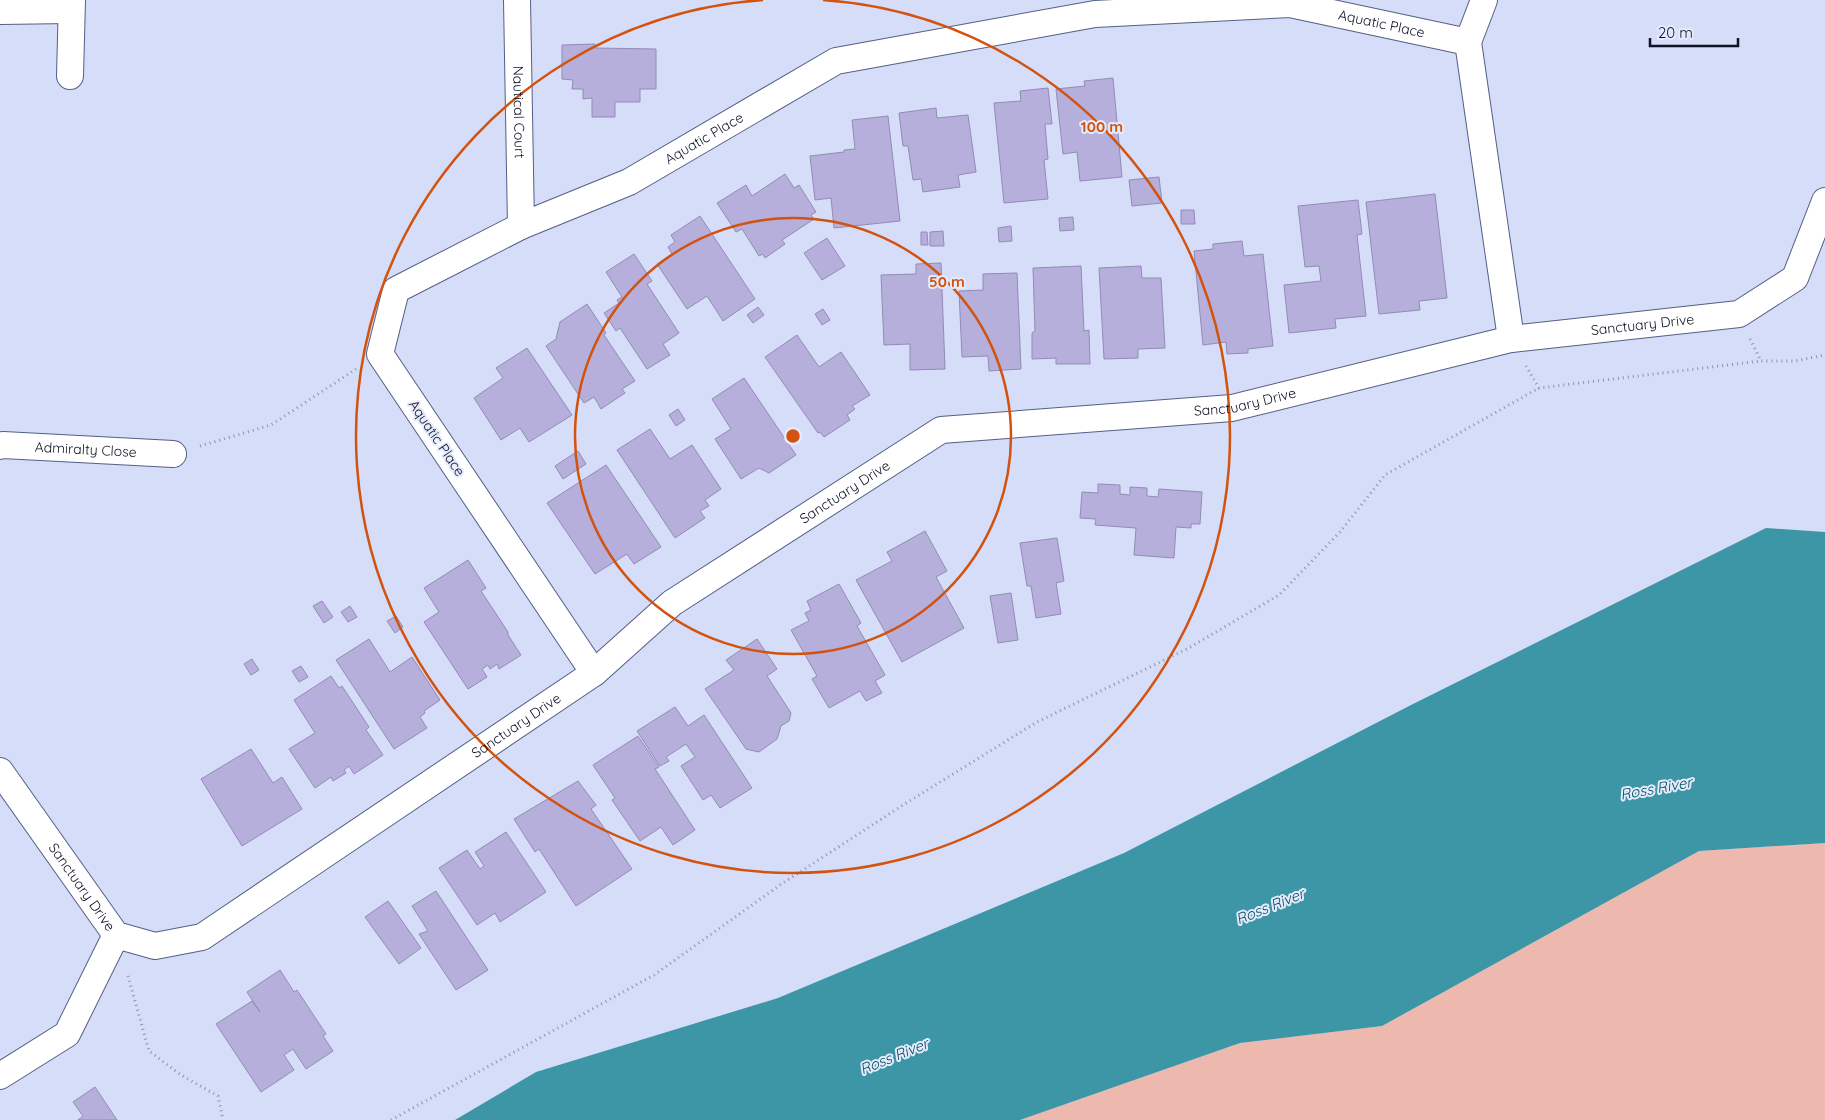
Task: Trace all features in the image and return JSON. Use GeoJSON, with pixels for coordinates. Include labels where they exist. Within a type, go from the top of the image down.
{"type":"FeatureCollection","features":[{"type":"Feature","properties":{"kind":"street","name":"Nautical Court"},"geometry":{"type":"LineString","coordinates":[[517,0],[521,226]]}},
{"type":"Feature","properties":{"kind":"street"},"geometry":{"type":"LineString","coordinates":[[1484,0],[1468,42],[1511,339]]}},
{"type":"Feature","properties":{"kind":"street","name":"Aquatic Place"},"geometry":{"type":"LineString","coordinates":[[594,673],[380,354],[396,290],[521,226],[628,182],[836,61],[1095,14],[1290,4],[1468,42]]}},
{"type":"Feature","properties":{"kind":"street"},"geometry":{"type":"LineString","coordinates":[[0,10],[72,5],[70,76]]}},
{"type":"Feature","properties":{"kind":"street","name":"Sanctuary Drive"},"geometry":{"type":"LineString","coordinates":[[0,771],[116,935],[155,946],[202,937],[594,673],[672,603],[942,430],[1232,408],[1511,339],[1739,314],[1795,278],[1825,201]]}},
{"type":"Feature","properties":{"kind":"street","name":"Admiralty Close"},"geometry":{"type":"LineString","coordinates":[[0,446],[173,454]]}},
{"type":"Feature","properties":{"kind":"street"},"geometry":{"type":"LineString","coordinates":[[0,1076],[67,1034],[116,935]]}},
{"type":"Feature","properties":{"kind":"path"},"geometry":{"type":"LineString","coordinates":[[1739,314],[1762,361]]}},
{"type":"Feature","properties":{"kind":"path"},"geometry":{"type":"LineString","coordinates":[[1511,339],[1539,388]]}},
{"type":"Feature","properties":{"kind":"path"},"geometry":{"type":"LineString","coordinates":[[173,454],[271,425],[380,354]]}},
{"type":"Feature","properties":{"kind":"path"},"geometry":{"type":"LineString","coordinates":[[391,1120],[654,975],[788,880],[903,805],[1037,722],[1187,649],[1279,595],[1340,532],[1385,475],[1539,388],[1762,361],[1795,361],[1825,355]]}},
{"type":"Feature","properties":{"kind":"path"},"geometry":{"type":"LineString","coordinates":[[116,935],[149,1051],[181,1076],[218,1096],[223,1120]]}},
{"type":"Feature","properties":{"kind":"shaded area"},"geometry":{"type":"Polygon","coordinates":[[[1825,843],[1825,1120],[1020,1120],[1240,1043],[1382,1026],[1699,851],[1825,843]]]}},
{"type":"Feature","properties":{"kind":"water","name":"Ross River"},"geometry":{"type":"Polygon","coordinates":[[[1766,528],[1825,532],[1825,843],[1699,851],[1382,1026],[1240,1043],[1020,1120],[455,1120],[536,1072],[778,998],[1124,853],[1413,704],[1766,528]]]}},
{"type":"Feature","properties":{"kind":"building"},"geometry":{"type":"Polygon","coordinates":[[[595,44],[595,48],[656,49],[656,89],[640,89],[640,102],[615,102],[615,117],[592,117],[592,98],[583,99],[583,89],[572,89],[573,80],[562,79],[562,45],[595,44]]]}},
{"type":"Feature","properties":{"kind":"building"},"geometry":{"type":"Polygon","coordinates":[[[1113,78],[1122,177],[1080,181],[1077,152],[1063,154],[1056,89],[1085,86],[1084,81],[1113,78]]]}},
{"type":"Feature","properties":{"kind":"building"},"geometry":{"type":"Polygon","coordinates":[[[1048,88],[1052,124],[1045,124],[1048,159],[1044,160],[1048,199],[1004,203],[994,103],[1021,101],[1020,91],[1048,88]]]}},
{"type":"Feature","properties":{"kind":"building"},"geometry":{"type":"Polygon","coordinates":[[[936,108],[937,118],[968,115],[976,172],[958,175],[960,187],[923,192],[921,179],[913,180],[908,146],[903,146],[899,113],[936,108]]]}},
{"type":"Feature","properties":{"kind":"building"},"geometry":{"type":"Polygon","coordinates":[[[888,116],[900,221],[834,228],[831,198],[815,200],[810,156],[855,149],[852,120],[888,116]]]}},
{"type":"Feature","properties":{"kind":"building"},"geometry":{"type":"Polygon","coordinates":[[[785,174],[794,188],[799,185],[816,212],[811,215],[814,219],[782,240],[785,244],[765,258],[763,254],[759,256],[742,229],[736,232],[717,203],[746,185],[752,196],[785,174]]]}},
{"type":"Feature","properties":{"kind":"building"},"geometry":{"type":"Polygon","coordinates":[[[1159,177],[1162,203],[1132,206],[1129,180],[1159,177]]]}},
{"type":"Feature","properties":{"kind":"building"},"geometry":{"type":"Polygon","coordinates":[[[1435,194],[1447,298],[1419,301],[1420,310],[1379,314],[1366,202],[1435,194]]]}},
{"type":"Feature","properties":{"kind":"building"},"geometry":{"type":"Polygon","coordinates":[[[1358,200],[1362,234],[1357,235],[1366,316],[1335,319],[1336,328],[1289,333],[1284,285],[1321,281],[1319,266],[1305,267],[1298,206],[1358,200]]]}},
{"type":"Feature","properties":{"kind":"building"},"geometry":{"type":"Polygon","coordinates":[[[1181,210],[1194,210],[1195,224],[1181,224],[1181,210]]]}},
{"type":"Feature","properties":{"kind":"building"},"geometry":{"type":"Polygon","coordinates":[[[700,216],[755,299],[723,321],[707,296],[687,309],[657,264],[672,254],[668,247],[675,242],[671,235],[700,216]]]}},
{"type":"Feature","properties":{"kind":"building"},"geometry":{"type":"Polygon","coordinates":[[[1073,217],[1074,230],[1060,231],[1059,218],[1073,217]]]}},
{"type":"Feature","properties":{"kind":"building"},"geometry":{"type":"Polygon","coordinates":[[[1011,226],[1012,241],[999,242],[998,228],[1011,226]]]}},
{"type":"Feature","properties":{"kind":"building"},"geometry":{"type":"Polygon","coordinates":[[[943,231],[944,246],[930,246],[930,232],[943,231]]]}},
{"type":"Feature","properties":{"kind":"building"},"geometry":{"type":"Polygon","coordinates":[[[921,232],[927,232],[928,245],[921,245],[921,232]]]}},
{"type":"Feature","properties":{"kind":"building"},"geometry":{"type":"Polygon","coordinates":[[[827,238],[845,266],[822,280],[804,253],[827,238]]]}},
{"type":"Feature","properties":{"kind":"building"},"geometry":{"type":"Polygon","coordinates":[[[1242,241],[1244,256],[1263,254],[1273,346],[1248,349],[1248,353],[1227,354],[1226,342],[1203,345],[1194,251],[1213,249],[1213,244],[1242,241]]]}},
{"type":"Feature","properties":{"kind":"building"},"geometry":{"type":"Polygon","coordinates":[[[634,254],[652,281],[647,284],[679,333],[663,344],[670,355],[647,369],[620,328],[616,331],[604,313],[619,303],[617,300],[622,297],[606,272],[634,254]]]}},
{"type":"Feature","properties":{"kind":"building"},"geometry":{"type":"Polygon","coordinates":[[[941,263],[945,369],[910,370],[910,344],[884,345],[881,275],[916,274],[916,264],[941,263]]]}},
{"type":"Feature","properties":{"kind":"building"},"geometry":{"type":"Polygon","coordinates":[[[1081,266],[1084,331],[1089,330],[1090,364],[1056,364],[1056,358],[1032,359],[1032,333],[1035,331],[1033,268],[1081,266]]]}},
{"type":"Feature","properties":{"kind":"building"},"geometry":{"type":"Polygon","coordinates":[[[1141,266],[1142,278],[1161,278],[1165,348],[1138,349],[1138,358],[1104,359],[1099,268],[1141,266]]]}},
{"type":"Feature","properties":{"kind":"building"},"geometry":{"type":"Polygon","coordinates":[[[1017,273],[1021,369],[989,371],[988,356],[962,357],[959,291],[983,290],[983,274],[1017,273]]]}},
{"type":"Feature","properties":{"kind":"building"},"geometry":{"type":"Polygon","coordinates":[[[587,304],[606,333],[604,335],[635,381],[622,389],[625,393],[601,409],[594,397],[584,403],[546,346],[556,339],[560,322],[587,304]]]}},
{"type":"Feature","properties":{"kind":"building"},"geometry":{"type":"Polygon","coordinates":[[[758,307],[764,315],[753,323],[747,315],[758,307]]]}},
{"type":"Feature","properties":{"kind":"building"},"geometry":{"type":"Polygon","coordinates":[[[823,309],[830,320],[822,325],[815,314],[823,309]]]}},
{"type":"Feature","properties":{"kind":"building"},"geometry":{"type":"Polygon","coordinates":[[[797,335],[819,367],[841,352],[870,395],[852,406],[855,409],[847,415],[850,420],[824,437],[820,432],[818,433],[765,357],[797,335]]]}},
{"type":"Feature","properties":{"kind":"building"},"geometry":{"type":"Polygon","coordinates":[[[527,348],[572,415],[529,442],[520,428],[501,440],[474,398],[503,378],[496,368],[527,348]]]}},
{"type":"Feature","properties":{"kind":"building"},"geometry":{"type":"Polygon","coordinates":[[[744,378],[796,455],[769,473],[759,468],[741,479],[715,439],[731,429],[712,399],[744,378]]]}},
{"type":"Feature","properties":{"kind":"building"},"geometry":{"type":"Polygon","coordinates":[[[678,409],[685,420],[676,426],[669,415],[678,409]]]}},
{"type":"Feature","properties":{"kind":"building"},"geometry":{"type":"Polygon","coordinates":[[[650,429],[670,459],[692,445],[721,489],[705,500],[709,506],[700,511],[705,518],[675,538],[617,450],[650,429]]]}},
{"type":"Feature","properties":{"kind":"building"},"geometry":{"type":"Polygon","coordinates":[[[578,451],[586,464],[563,479],[555,466],[578,451]]]}},
{"type":"Feature","properties":{"kind":"building"},"geometry":{"type":"Polygon","coordinates":[[[606,465],[661,547],[634,564],[627,554],[595,574],[547,503],[606,465]]]}},
{"type":"Feature","properties":{"kind":"building"},"geometry":{"type":"Polygon","coordinates":[[[1098,484],[1120,485],[1120,494],[1130,495],[1130,487],[1147,488],[1147,496],[1158,497],[1159,489],[1202,492],[1200,524],[1191,524],[1191,528],[1176,527],[1174,558],[1134,555],[1136,528],[1095,525],[1096,519],[1080,518],[1082,492],[1098,493],[1098,484]]]}},
{"type":"Feature","properties":{"kind":"building"},"geometry":{"type":"Polygon","coordinates":[[[925,531],[947,571],[936,577],[964,628],[902,662],[856,580],[892,561],[887,552],[925,531]]]}},
{"type":"Feature","properties":{"kind":"building"},"geometry":{"type":"Polygon","coordinates":[[[1057,538],[1064,581],[1056,583],[1061,614],[1036,618],[1031,586],[1027,586],[1020,543],[1057,538]]]}},
{"type":"Feature","properties":{"kind":"building"},"geometry":{"type":"Polygon","coordinates":[[[468,560],[486,588],[481,591],[521,655],[499,669],[497,664],[490,669],[488,665],[482,669],[487,677],[468,689],[424,622],[439,612],[424,588],[468,560]]]}},
{"type":"Feature","properties":{"kind":"building"},"geometry":{"type":"Polygon","coordinates":[[[839,584],[861,623],[857,626],[885,675],[875,681],[882,693],[866,701],[860,691],[829,708],[812,679],[817,676],[791,630],[809,621],[805,613],[811,610],[807,601],[839,584]]]}},
{"type":"Feature","properties":{"kind":"building"},"geometry":{"type":"Polygon","coordinates":[[[1011,593],[1018,640],[998,643],[990,596],[1011,593]]]}},
{"type":"Feature","properties":{"kind":"building"},"geometry":{"type":"Polygon","coordinates":[[[322,601],[333,617],[324,623],[313,606],[322,601]]]}},
{"type":"Feature","properties":{"kind":"building"},"geometry":{"type":"Polygon","coordinates":[[[350,606],[357,617],[348,622],[341,612],[350,606]]]}},
{"type":"Feature","properties":{"kind":"building"},"geometry":{"type":"Polygon","coordinates":[[[396,616],[403,627],[395,633],[387,621],[396,616]]]}},
{"type":"Feature","properties":{"kind":"building"},"geometry":{"type":"Polygon","coordinates":[[[369,639],[390,672],[412,657],[440,700],[424,711],[425,713],[420,717],[427,728],[394,749],[336,660],[369,639]]]}},
{"type":"Feature","properties":{"kind":"building"},"geometry":{"type":"Polygon","coordinates":[[[757,639],[777,669],[767,676],[791,713],[789,721],[781,726],[777,739],[759,752],[746,749],[705,689],[734,670],[726,660],[757,639]]]}},
{"type":"Feature","properties":{"kind":"building"},"geometry":{"type":"Polygon","coordinates":[[[252,659],[259,670],[251,675],[244,664],[252,659]]]}},
{"type":"Feature","properties":{"kind":"building"},"geometry":{"type":"Polygon","coordinates":[[[301,666],[308,677],[299,682],[292,671],[301,666]]]}},
{"type":"Feature","properties":{"kind":"building"},"geometry":{"type":"Polygon","coordinates":[[[331,676],[339,688],[342,686],[369,727],[366,730],[383,755],[354,774],[349,766],[344,770],[346,773],[333,781],[331,777],[315,788],[289,749],[315,733],[294,700],[331,676]]]}},
{"type":"Feature","properties":{"kind":"building"},"geometry":{"type":"Polygon","coordinates":[[[675,707],[688,726],[704,715],[752,788],[720,808],[711,795],[703,800],[681,766],[695,757],[686,744],[666,757],[669,761],[660,766],[637,731],[675,707]]]}},
{"type":"Feature","properties":{"kind":"building"},"geometry":{"type":"Polygon","coordinates":[[[638,736],[659,767],[655,769],[695,830],[673,845],[661,827],[640,841],[612,800],[615,798],[593,765],[638,736]]]}},
{"type":"Feature","properties":{"kind":"building"},"geometry":{"type":"Polygon","coordinates":[[[251,749],[273,783],[282,777],[302,809],[242,846],[201,779],[251,749]]]}},
{"type":"Feature","properties":{"kind":"building"},"geometry":{"type":"Polygon","coordinates":[[[578,781],[596,805],[591,809],[632,869],[576,906],[539,849],[535,852],[514,819],[578,781]]]}},
{"type":"Feature","properties":{"kind":"building"},"geometry":{"type":"Polygon","coordinates":[[[506,832],[546,892],[500,922],[495,913],[477,925],[439,868],[467,850],[480,869],[484,866],[475,852],[506,832]]]}},
{"type":"Feature","properties":{"kind":"building"},"geometry":{"type":"Polygon","coordinates":[[[436,891],[488,970],[456,990],[419,934],[428,931],[412,906],[436,891]]]}},
{"type":"Feature","properties":{"kind":"building"},"geometry":{"type":"Polygon","coordinates":[[[388,901],[421,948],[399,964],[365,917],[388,901]]]}},
{"type":"Feature","properties":{"kind":"building"},"geometry":{"type":"Polygon","coordinates":[[[280,970],[294,992],[297,990],[326,1034],[323,1036],[333,1051],[306,1069],[293,1049],[284,1055],[294,1070],[261,1092],[216,1024],[252,1001],[260,1012],[247,992],[280,970]]]}},
{"type":"Feature","properties":{"kind":"building"},"geometry":{"type":"Polygon","coordinates":[[[95,1087],[117,1120],[78,1120],[83,1116],[73,1102],[95,1087]]]}}]}
